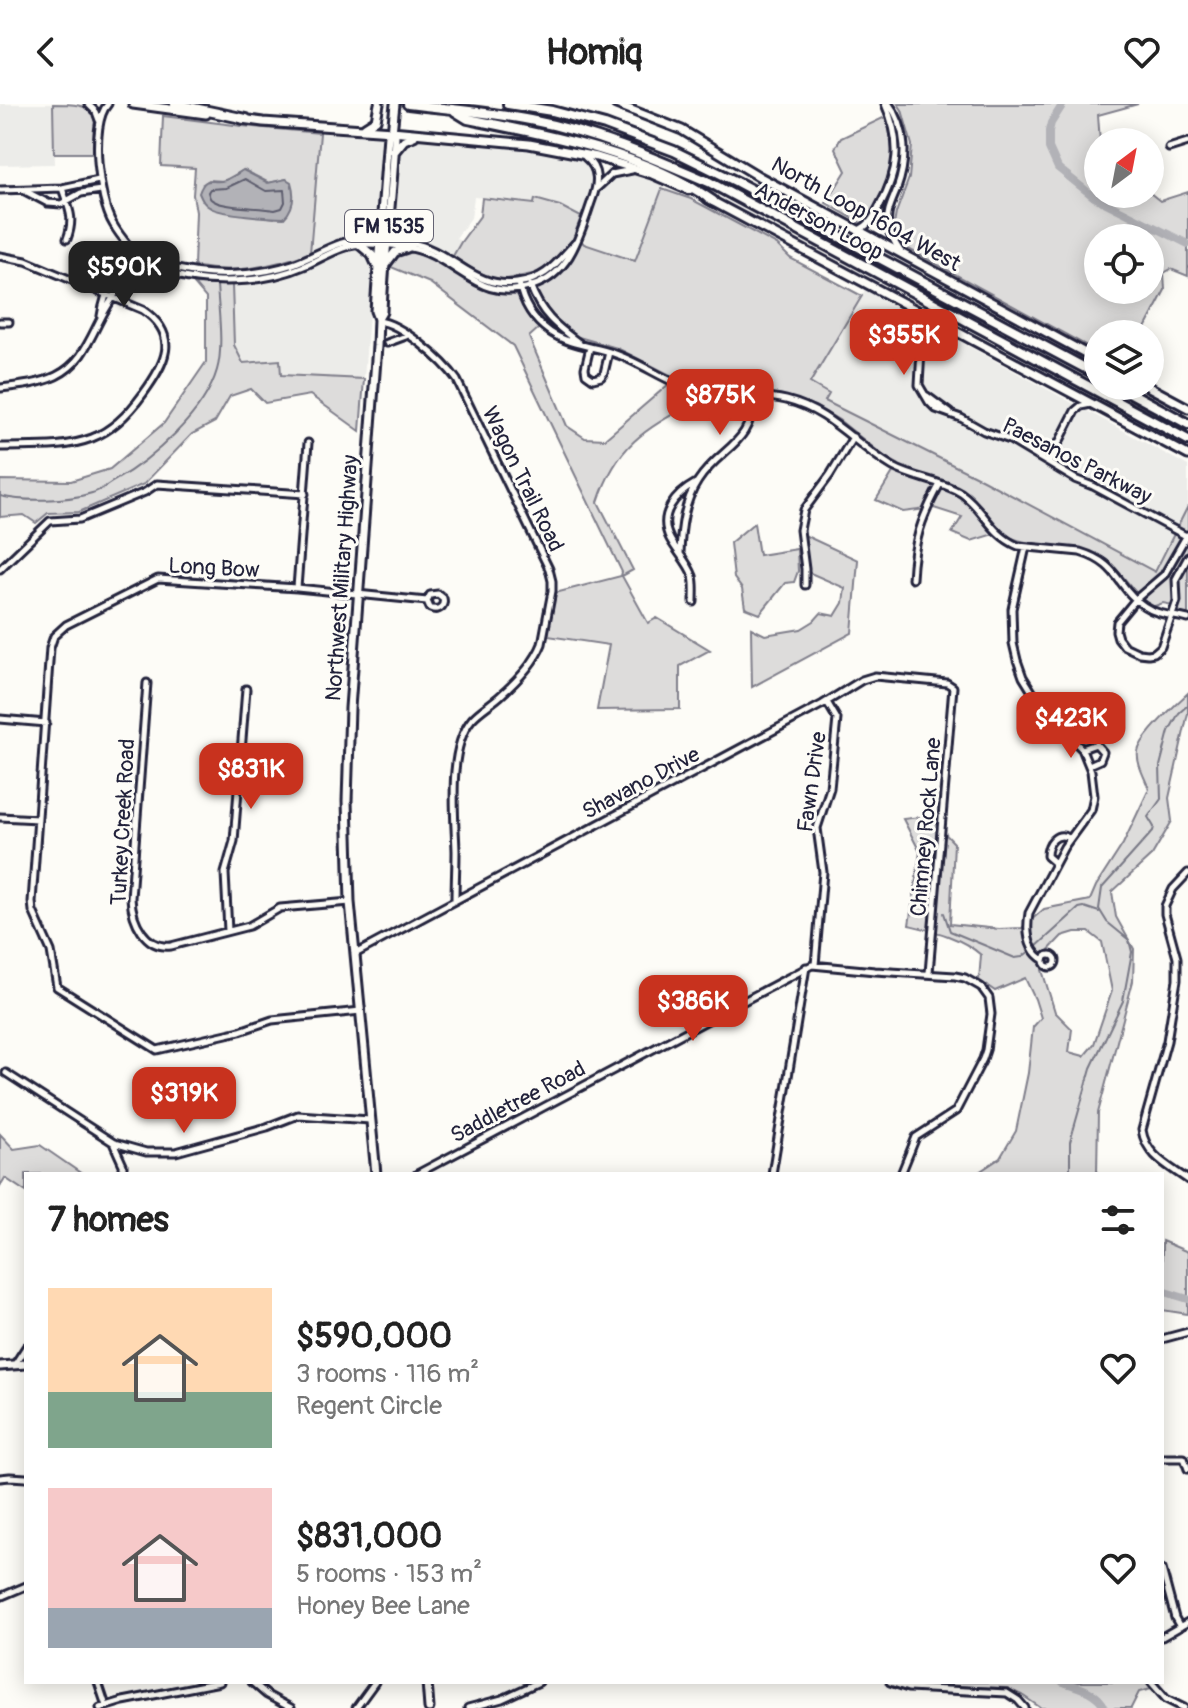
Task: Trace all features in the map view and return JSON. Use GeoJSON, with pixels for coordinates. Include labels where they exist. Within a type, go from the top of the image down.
{"type":"FeatureCollection","features":[{"type":"Feature","properties":{"kind":"highway"},"geometry":{"type":"LineString","coordinates":[[175,104],[246,119]]}},
{"type":"Feature","properties":{"kind":"highway","name":"Anderson Loop"},"geometry":{"type":"LineString","coordinates":[[408,104],[530,120],[640,152],[709,182],[1188,440]]}},
{"type":"Feature","properties":{"kind":"highway","name":"Anderson Loop"},"geometry":{"type":"LineString","coordinates":[[508,104],[578,118],[645,139],[709,167],[1084,368]]}},
{"type":"Feature","properties":{"kind":"highway"},"geometry":{"type":"LineString","coordinates":[[546,104],[578,118]]}},
{"type":"Feature","properties":{"kind":"highway"},"geometry":{"type":"LineString","coordinates":[[451,109],[468,119],[566,141],[626,159],[693,187],[713,201]]}},
{"type":"Feature","properties":{"kind":"highway"},"geometry":{"type":"LineString","coordinates":[[1144,400],[1188,424]]}},
{"type":"Feature","properties":{"kind":"main road"},"geometry":{"type":"LineString","coordinates":[[133,104],[263,122],[529,144],[637,169],[713,201],[1188,455]]}},
{"type":"Feature","properties":{"kind":"main road"},"geometry":{"type":"LineString","coordinates":[[355,129],[375,122],[379,104]]}},
{"type":"Feature","properties":{"kind":"main road","name":"Northwest Military Highway"},"geometry":{"type":"LineString","coordinates":[[376,1172],[350,902],[348,756],[395,104]]}},
{"type":"Feature","properties":{"kind":"main road","name":"North Loop 1604 West"},"geometry":{"type":"LineString","coordinates":[[616,104],[682,130],[760,177],[1084,352]]}},
{"type":"Feature","properties":{"kind":"main road"},"geometry":{"type":"LineString","coordinates":[[355,129],[378,136],[391,149],[419,134]]}},
{"type":"Feature","properties":{"kind":"main road"},"geometry":{"type":"LineString","coordinates":[[386,215],[409,246],[395,252],[381,266],[359,242],[386,215]]}},
{"type":"Feature","properties":{"kind":"main road"},"geometry":{"type":"LineString","coordinates":[[1164,395],[1188,408]]}},
{"type":"Feature","properties":{"kind":"main road"},"geometry":{"type":"LineString","coordinates":[[0,1366],[24,1364]]}},
{"type":"Feature","properties":{"kind":"main road"},"geometry":{"type":"LineString","coordinates":[[427,1684],[429,1708]]}},
{"type":"Feature","properties":{"kind":"street"},"geometry":{"type":"LineString","coordinates":[[88,104],[99,120],[99,180],[112,224],[141,257],[207,273],[229,275],[277,271],[330,250],[344,241],[426,247],[473,281],[500,290],[545,280],[573,253],[596,189],[595,167],[581,154]]}},
{"type":"Feature","properties":{"kind":"street"},"geometry":{"type":"LineString","coordinates":[[99,120],[108,104]]}},
{"type":"Feature","properties":{"kind":"street"},"geometry":{"type":"LineString","coordinates":[[859,230],[872,221],[889,188],[895,168],[896,135],[887,104]]}},
{"type":"Feature","properties":{"kind":"street"},"geometry":{"type":"LineString","coordinates":[[887,104],[900,123],[905,151],[903,170],[889,208],[888,221],[892,237],[903,255]]}},
{"type":"Feature","properties":{"kind":"street"},"geometry":{"type":"LineString","coordinates":[[1169,148],[1188,142]]}},
{"type":"Feature","properties":{"kind":"street"},"geometry":{"type":"LineString","coordinates":[[596,189],[612,174],[637,169]]}},
{"type":"Feature","properties":{"kind":"street"},"geometry":{"type":"LineString","coordinates":[[0,190],[62,188],[99,180]]}},
{"type":"Feature","properties":{"kind":"street"},"geometry":{"type":"LineString","coordinates":[[82,184],[84,193]]}},
{"type":"Feature","properties":{"kind":"street"},"geometry":{"type":"LineString","coordinates":[[62,188],[71,212],[72,226],[67,239]]}},
{"type":"Feature","properties":{"kind":"street"},"geometry":{"type":"LineString","coordinates":[[23,190],[48,203],[61,204],[84,193],[101,190]]}},
{"type":"Feature","properties":{"kind":"street"},"geometry":{"type":"LineString","coordinates":[[101,319],[112,277],[132,249]]}},
{"type":"Feature","properties":{"kind":"street"},"geometry":{"type":"LineString","coordinates":[[0,256],[26,261],[143,310],[158,323],[164,334],[165,358],[138,402],[106,431],[92,438],[52,446],[0,447]]}},
{"type":"Feature","properties":{"kind":"street"},"geometry":{"type":"LineString","coordinates":[[0,388],[55,377],[69,368],[86,349],[113,297],[141,257]]}},
{"type":"Feature","properties":{"kind":"street"},"geometry":{"type":"LineString","coordinates":[[112,277],[123,283]]}},
{"type":"Feature","properties":{"kind":"street"},"geometry":{"type":"LineString","coordinates":[[530,284],[539,306],[560,330],[580,344]]}},
{"type":"Feature","properties":{"kind":"street"},"geometry":{"type":"LineString","coordinates":[[520,286],[524,302],[537,321],[560,338],[609,352],[697,391],[785,400],[803,406],[834,422],[897,469],[961,493],[999,536],[1018,546],[1080,552],[1102,561],[1143,605],[1155,612],[1188,619]]}},
{"type":"Feature","properties":{"kind":"street","name":"Paesanos Parkway"},"geometry":{"type":"LineString","coordinates":[[906,303],[922,333],[919,385],[936,409],[1010,440],[1075,479],[1187,536]]}},
{"type":"Feature","properties":{"kind":"street"},"geometry":{"type":"LineString","coordinates":[[537,321],[546,314]]}},
{"type":"Feature","properties":{"kind":"street","name":"Wagon Trail Road"},"geometry":{"type":"LineString","coordinates":[[378,320],[388,323],[440,359],[461,386],[552,581],[538,653],[512,686],[477,714],[465,729],[457,756],[453,799],[455,901]]}},
{"type":"Feature","properties":{"kind":"street"},"geometry":{"type":"LineString","coordinates":[[0,322],[9,322]]}},
{"type":"Feature","properties":{"kind":"street"},"geometry":{"type":"LineString","coordinates":[[921,351],[933,334],[944,329],[956,331]]}},
{"type":"Feature","properties":{"kind":"street"},"geometry":{"type":"LineString","coordinates":[[387,343],[407,335]]}},
{"type":"Feature","properties":{"kind":"street"},"geometry":{"type":"LineString","coordinates":[[590,347],[585,368],[586,374],[593,379],[604,373],[609,352]]}},
{"type":"Feature","properties":{"kind":"street"},"geometry":{"type":"LineString","coordinates":[[1070,392],[1075,411]]}},
{"type":"Feature","properties":{"kind":"street"},"geometry":{"type":"LineString","coordinates":[[680,553],[685,511],[697,482],[716,459],[745,434],[753,412],[754,396]]}},
{"type":"Feature","properties":{"kind":"street"},"geometry":{"type":"LineString","coordinates":[[1049,462],[1075,411],[1081,406],[1093,404]]}},
{"type":"Feature","properties":{"kind":"street"},"geometry":{"type":"LineString","coordinates":[[805,585],[800,530],[804,510],[853,437]]}},
{"type":"Feature","properties":{"kind":"street"},"geometry":{"type":"LineString","coordinates":[[297,588],[308,443]]}},
{"type":"Feature","properties":{"kind":"street"},"geometry":{"type":"LineString","coordinates":[[215,488],[216,477]]}},
{"type":"Feature","properties":{"kind":"street"},"geometry":{"type":"LineString","coordinates":[[694,602],[693,577],[666,527],[672,503],[681,492],[697,482]]}},
{"type":"Feature","properties":{"kind":"street"},"geometry":{"type":"LineString","coordinates":[[0,569],[50,521],[80,519],[157,484],[305,494]]}},
{"type":"Feature","properties":{"kind":"street"},"geometry":{"type":"LineString","coordinates":[[912,579],[916,538],[940,484]]}},
{"type":"Feature","properties":{"kind":"street"},"geometry":{"type":"LineString","coordinates":[[1187,536],[1168,582],[1177,601],[1161,647],[1154,653],[1139,653],[1124,646],[1116,631],[1121,614],[1136,599],[1168,582],[1188,557]]}},
{"type":"Feature","properties":{"kind":"street"},"geometry":{"type":"LineString","coordinates":[[1026,547],[1012,609],[1017,660],[1023,677],[1044,711],[1082,749],[1089,765],[1094,796],[1087,816],[1069,838],[1034,902],[1027,925],[1031,946],[1044,960]]}},
{"type":"Feature","properties":{"kind":"street","name":"Long Bow"},"geometry":{"type":"LineString","coordinates":[[361,1011],[272,1020],[240,1031],[157,1050],[57,987],[51,951],[33,911],[50,648],[54,636],[66,625],[158,579],[427,601]]}},
{"type":"Feature","properties":{"kind":"street","name":"Shavano Drive"},"geometry":{"type":"LineString","coordinates":[[355,954],[827,702],[862,680],[875,676],[951,684]]}},
{"type":"Feature","properties":{"kind":"street","name":"Turkey Creek Road"},"geometry":{"type":"LineString","coordinates":[[147,683],[131,898],[139,929],[152,943],[161,947],[171,946],[249,926],[280,908],[350,902]]}},
{"type":"Feature","properties":{"kind":"street","name":"Chimney Rock Lane"},"geometry":{"type":"LineString","coordinates":[[929,973],[953,691],[951,684]]}},
{"type":"Feature","properties":{"kind":"street"},"geometry":{"type":"LineString","coordinates":[[228,931],[225,873],[234,841],[246,689]]}},
{"type":"Feature","properties":{"kind":"street","name":"Fawn Drive"},"geometry":{"type":"LineString","coordinates":[[815,965],[823,872],[817,828],[830,788],[837,719],[827,702]]}},
{"type":"Feature","properties":{"kind":"street"},"geometry":{"type":"LineString","coordinates":[[0,719],[46,723]]}},
{"type":"Feature","properties":{"kind":"street"},"geometry":{"type":"LineString","coordinates":[[1082,749],[1096,744],[1103,752],[1100,760],[1089,765]]}},
{"type":"Feature","properties":{"kind":"street"},"geometry":{"type":"LineString","coordinates":[[0,817],[38,819]]}},
{"type":"Feature","properties":{"kind":"street"},"geometry":{"type":"LineString","coordinates":[[1056,863],[1047,856],[1050,844],[1058,836],[1069,838]]}},
{"type":"Feature","properties":{"kind":"street"},"geometry":{"type":"LineString","coordinates":[[1188,873],[1173,889],[1165,906],[1177,958],[1177,980],[1167,1041],[1142,1130],[1143,1140],[1152,1154],[1188,1180]]}},
{"type":"Feature","properties":{"kind":"street","name":"Saddletree Road"},"geometry":{"type":"LineString","coordinates":[[423,1172],[806,967],[815,965],[965,978],[981,987],[989,998],[991,1014],[983,1059],[956,1111],[916,1137],[902,1172]]}},
{"type":"Feature","properties":{"kind":"street"},"geometry":{"type":"LineString","coordinates":[[772,1172],[806,967]]}},
{"type":"Feature","properties":{"kind":"street"},"geometry":{"type":"LineString","coordinates":[[6,1073],[114,1143],[146,1152],[166,1153],[267,1127],[298,1115],[370,1120]]}},
{"type":"Feature","properties":{"kind":"street"},"geometry":{"type":"LineString","coordinates":[[114,1143],[123,1172]]}},
{"type":"Feature","properties":{"kind":"street"},"geometry":{"type":"LineString","coordinates":[[1164,1338],[1188,1332]]}},
{"type":"Feature","properties":{"kind":"street"},"geometry":{"type":"LineString","coordinates":[[14,1365],[24,1350]]}},
{"type":"Feature","properties":{"kind":"street"},"geometry":{"type":"LineString","coordinates":[[1164,1458],[1184,1458],[1188,1469]]}},
{"type":"Feature","properties":{"kind":"street"},"geometry":{"type":"LineString","coordinates":[[0,1478],[24,1478]]}},
{"type":"Feature","properties":{"kind":"street"},"geometry":{"type":"LineString","coordinates":[[1164,1577],[1180,1627]]}},
{"type":"Feature","properties":{"kind":"street"},"geometry":{"type":"LineString","coordinates":[[0,1597],[24,1587]]}},
{"type":"Feature","properties":{"kind":"street"},"geometry":{"type":"LineString","coordinates":[[1164,1636],[1188,1622]]}},
{"type":"Feature","properties":{"kind":"street"},"geometry":{"type":"LineString","coordinates":[[98,1684],[103,1707],[211,1684]]}},
{"type":"Feature","properties":{"kind":"street"},"geometry":{"type":"LineString","coordinates":[[254,1684],[291,1708]]}},
{"type":"Feature","properties":{"kind":"street"},"geometry":{"type":"LineString","coordinates":[[356,1708],[374,1684]]}},
{"type":"Feature","properties":{"kind":"street"},"geometry":{"type":"LineString","coordinates":[[468,1708],[502,1699],[535,1684]]}},
{"type":"Feature","properties":{"kind":"street"},"geometry":{"type":"LineString","coordinates":[[896,1684],[908,1688],[1007,1693],[1025,1708]]}},
{"type":"Feature","properties":{"kind":"street"},"geometry":{"type":"LineString","coordinates":[[1153,1684],[1172,1706],[1184,1708]]}},
{"type":"Feature","properties":{"kind":"shaded area"},"geometry":{"type":"Polygon","coordinates":[[[0,104],[53,104],[55,164],[0,165],[0,104]]]}},
{"type":"Feature","properties":{"kind":"shaded area"},"geometry":{"type":"Polygon","coordinates":[[[53,104],[78,105],[91,112],[95,126],[94,151],[54,153],[53,104]]]}},
{"type":"Feature","properties":{"kind":"shaded area"},"geometry":{"type":"Polygon","coordinates":[[[898,104],[1138,104],[1098,115],[1099,128],[1084,128],[1084,208],[1164,208],[1164,200],[1188,192],[1188,276],[1171,269],[1164,273],[1164,224],[1084,224],[1084,304],[1158,304],[1149,320],[1084,320],[1084,344],[903,246],[893,231],[909,178],[912,145],[898,104]]]}},
{"type":"Feature","properties":{"kind":"shaded area"},"geometry":{"type":"Polygon","coordinates":[[[163,116],[320,133],[310,253],[253,268],[224,270],[194,266],[195,168],[161,166],[163,116]],[[244,170],[224,181],[209,180],[203,184],[255,215],[274,218],[286,179],[269,183],[244,170]]]}},
{"type":"Feature","properties":{"kind":"shaded area"},"geometry":{"type":"Polygon","coordinates":[[[885,117],[892,145],[890,171],[867,221],[861,223],[826,203],[846,171],[835,148],[841,138],[885,117]]]}},
{"type":"Feature","properties":{"kind":"shaded area"},"geometry":{"type":"Polygon","coordinates":[[[320,133],[441,140],[575,158],[587,164],[592,172],[592,181],[581,217],[549,202],[534,204],[474,197],[471,218],[456,238],[463,244],[454,259],[417,240],[349,236],[310,253],[320,133]]]}},
{"type":"Feature","properties":{"kind":"shaded area"},"geometry":{"type":"Polygon","coordinates":[[[627,172],[664,185],[636,261],[584,244],[599,192],[605,182],[627,172]]]}},
{"type":"Feature","properties":{"kind":"shaded area"},"geometry":{"type":"Polygon","coordinates":[[[662,189],[691,199],[777,245],[790,258],[862,296],[810,383],[829,394],[825,401],[983,480],[1155,572],[1188,506],[1188,615],[1180,613],[1178,606],[1163,603],[1152,607],[1112,564],[1095,554],[1027,542],[1000,532],[971,541],[952,533],[962,517],[934,508],[903,512],[876,500],[898,464],[815,406],[767,392],[706,389],[688,384],[617,348],[575,336],[564,329],[547,313],[536,292],[538,286],[548,279],[537,273],[507,279],[492,278],[453,256],[480,216],[482,198],[534,204],[535,199],[560,206],[581,217],[575,233],[584,244],[635,261],[662,189]]]}},
{"type":"Feature","properties":{"kind":"shaded area"},"geometry":{"type":"Polygon","coordinates":[[[355,249],[365,255],[372,272],[364,379],[280,375],[279,360],[243,363],[234,345],[232,285],[291,274],[345,250],[355,249]]]}},
{"type":"Feature","properties":{"kind":"shaded area"},"geometry":{"type":"Polygon","coordinates":[[[403,252],[435,260],[483,288],[513,293],[519,297],[527,314],[539,328],[529,337],[567,426],[585,438],[605,439],[669,384],[704,397],[652,427],[626,449],[606,481],[598,502],[633,570],[622,576],[648,623],[657,618],[710,650],[680,666],[680,709],[597,710],[609,645],[548,636],[555,593],[621,576],[622,572],[513,346],[430,283],[391,267],[393,258],[403,252]]]}},
{"type":"Feature","properties":{"kind":"shaded area"},"geometry":{"type":"Polygon","coordinates":[[[194,284],[232,285],[234,345],[243,363],[280,360],[281,375],[364,379],[360,431],[310,395],[265,403],[251,389],[230,396],[215,422],[192,434],[144,484],[79,512],[48,513],[36,523],[24,515],[0,517],[0,480],[71,481],[110,469],[164,423],[206,362],[206,298],[194,284]]]}},
{"type":"Feature","properties":{"kind":"shaded area"},"geometry":{"type":"Polygon","coordinates":[[[865,290],[1188,466],[1188,595],[804,393],[865,290]]]}},
{"type":"Feature","properties":{"kind":"shaded area"},"geometry":{"type":"Polygon","coordinates":[[[754,523],[759,555],[797,549],[798,571],[794,582],[785,583],[760,614],[745,608],[742,589],[734,578],[730,543],[754,523]]]}},
{"type":"Feature","properties":{"kind":"shaded area"},"geometry":{"type":"Polygon","coordinates":[[[804,535],[858,560],[852,633],[752,687],[751,628],[765,635],[801,629],[821,613],[835,616],[843,603],[845,588],[808,572],[804,535]]]}},
{"type":"Feature","properties":{"kind":"shaded area"},"geometry":{"type":"Polygon","coordinates":[[[1188,693],[1188,713],[1169,798],[1172,821],[1152,855],[1112,892],[1116,917],[1134,949],[1133,981],[1098,1113],[1097,1172],[979,1172],[1000,1158],[1016,1131],[1028,1073],[1033,1027],[1041,1018],[1025,978],[995,991],[979,980],[981,955],[947,936],[909,925],[920,852],[903,819],[928,816],[954,843],[950,924],[1022,928],[1044,909],[1090,900],[1123,844],[1149,789],[1138,761],[1140,746],[1188,693]],[[1075,932],[1062,936],[1044,955],[1042,970],[1055,1012],[1072,1029],[1069,1052],[1084,1056],[1094,1044],[1112,991],[1102,942],[1089,932],[1075,932]]]}},
{"type":"Feature","properties":{"kind":"shaded area"},"geometry":{"type":"Polygon","coordinates":[[[0,1134],[14,1149],[40,1145],[79,1172],[24,1172],[24,1191],[5,1178],[0,1186],[0,1134]]]}},
{"type":"Feature","properties":{"kind":"shaded area"},"geometry":{"type":"Polygon","coordinates":[[[1164,1242],[1188,1252],[1188,1314],[1164,1310],[1164,1242]]]}},
{"type":"Feature","properties":{"kind":"shaded area"},"geometry":{"type":"Polygon","coordinates":[[[906,1684],[1148,1684],[1151,1689],[1139,1692],[1131,1708],[1041,1708],[1007,1688],[906,1684]]]}},
{"type":"Feature","properties":{"kind":"water"},"geometry":{"type":"Polygon","coordinates":[[[243,170],[268,183],[286,179],[291,182],[293,201],[284,218],[225,212],[205,204],[199,193],[204,183],[225,180],[243,170]]]}},
{"type":"Feature","properties":{"kind":"waterway"},"geometry":{"type":"LineString","coordinates":[[1063,104],[1049,131],[1049,148],[1058,168],[1094,197],[1188,244]]}},
{"type":"Feature","properties":{"kind":"waterway"},"geometry":{"type":"LineString","coordinates":[[854,220],[858,214]]}},
{"type":"Feature","properties":{"kind":"waterway"},"geometry":{"type":"LineString","coordinates":[[0,496],[46,500],[95,492],[129,472],[175,434],[201,403],[217,370],[220,339],[217,284]]}},
{"type":"Feature","properties":{"kind":"waterway"},"geometry":{"type":"LineString","coordinates":[[1070,1172],[1070,1142],[1091,1068],[1123,1001],[1132,952],[1129,940],[1107,922],[1099,909],[1102,888],[1153,831],[1148,817],[1161,799],[1160,766],[1169,731],[1179,713],[1188,705]]}},
{"type":"Feature","properties":{"kind":"waterway"},"geometry":{"type":"LineString","coordinates":[[1036,947],[1079,908],[1099,912]]}},
{"type":"Feature","properties":{"kind":"waterway"},"geometry":{"type":"LineString","coordinates":[[944,913],[950,931],[1015,958],[1030,951]]}},
{"type":"Feature","properties":{"kind":"waterway"},"geometry":{"type":"LineString","coordinates":[[1164,1292],[1188,1299]]}},
{"type":"Feature","properties":{"kind":"waterway"},"geometry":{"type":"LineString","coordinates":[[1069,1684],[1093,1694],[1105,1708]]}}]}
